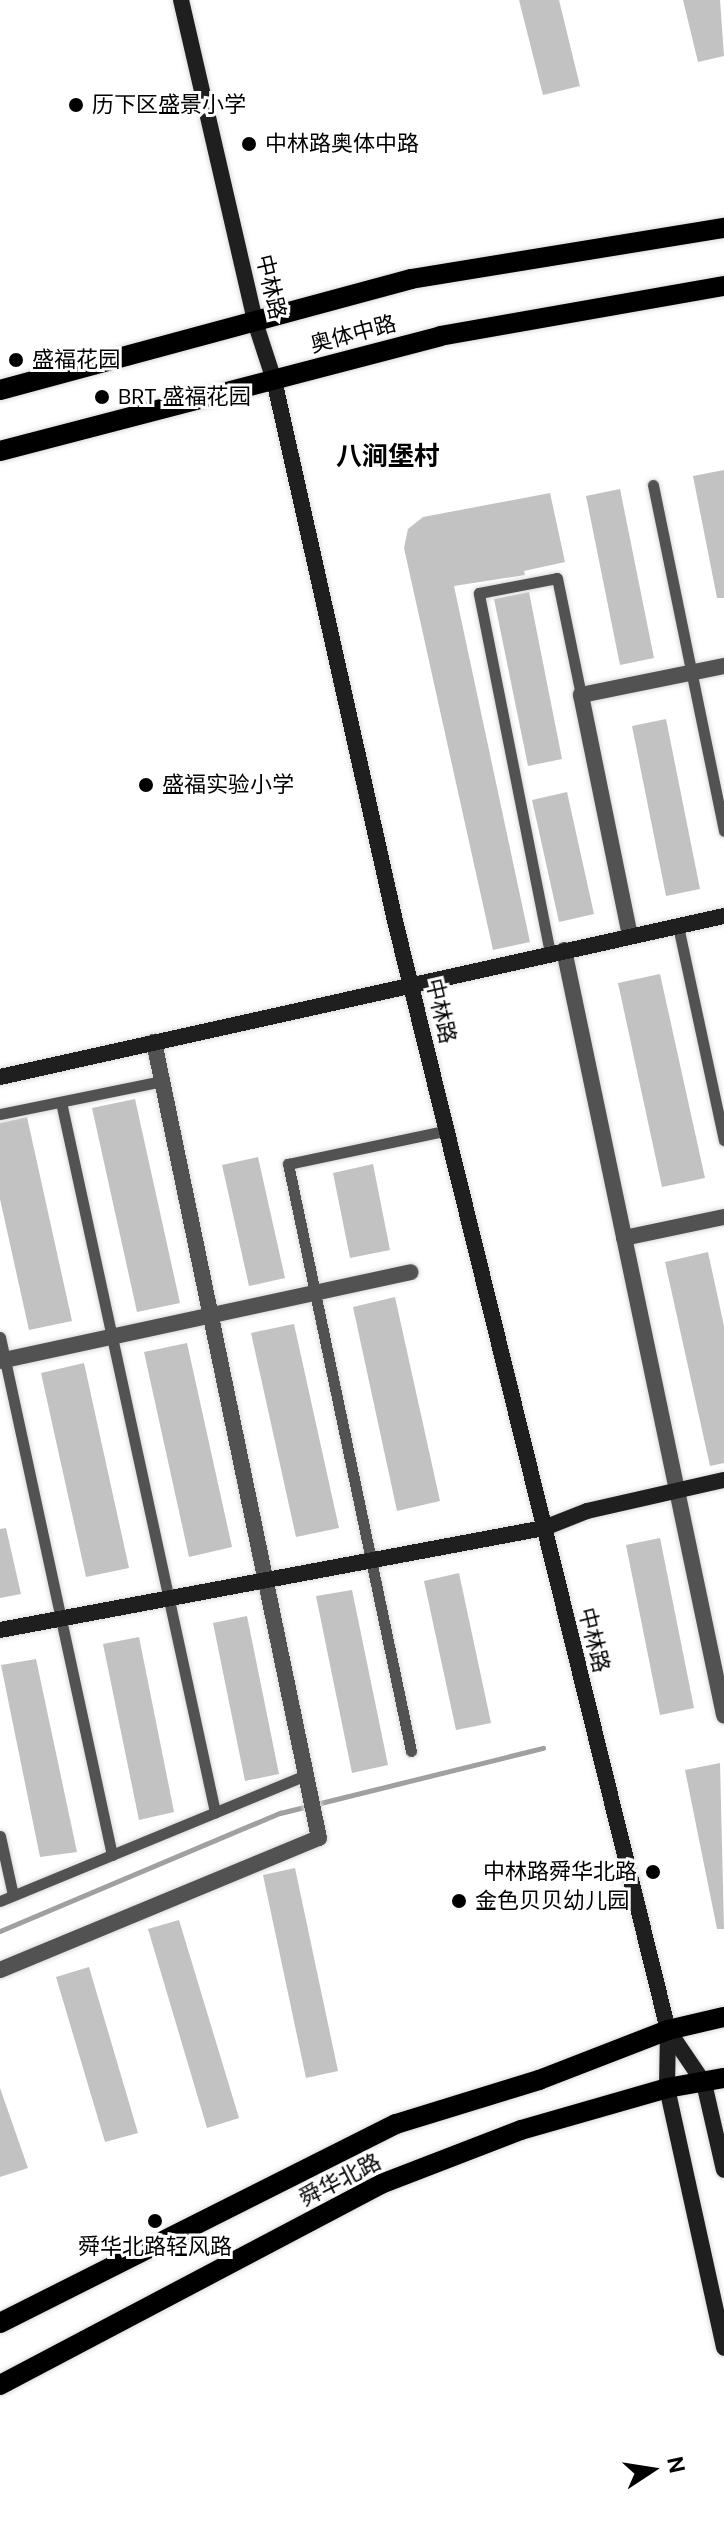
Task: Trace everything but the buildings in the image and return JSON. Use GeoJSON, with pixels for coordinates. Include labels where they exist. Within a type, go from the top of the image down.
{"type":"FeatureCollection","features":[{"type":"Feature","properties":{"kind":"main road","name":"中林路"},"geometry":{"type":"LineString","coordinates":[[181,0],[256,325],[274,380],[413,985],[668,2030],[667,2088],[724,2348]]}},
{"type":"Feature","properties":{"kind":"main road","name":"奥体中路"},"geometry":{"type":"LineString","coordinates":[[0,390],[256,325],[411,279],[724,228]]}},
{"type":"Feature","properties":{"kind":"main road","name":"奥体中路"},"geometry":{"type":"LineString","coordinates":[[0,451],[440,336],[724,286]]}},
{"type":"Feature","properties":{"kind":"main road"},"geometry":{"type":"LineString","coordinates":[[0,1077],[724,916]]}},
{"type":"Feature","properties":{"kind":"main road"},"geometry":{"type":"LineString","coordinates":[[0,1630],[544,1528],[587,1511],[724,1480]]}},
{"type":"Feature","properties":{"kind":"main road","name":"舜华北路"},"geometry":{"type":"LineString","coordinates":[[0,2323],[396,2124],[539,2080],[668,2030],[724,2017]]}},
{"type":"Feature","properties":{"kind":"main road","name":"中林路"},"geometry":{"type":"LineString","coordinates":[[668,2030],[714,2081],[724,2170]]}},
{"type":"Feature","properties":{"kind":"main road","name":"舜华北路"},"geometry":{"type":"LineString","coordinates":[[0,2385],[381,2184],[521,2130],[667,2088],[714,2081]]}},
{"type":"Feature","properties":{"kind":"street"},"geometry":{"type":"LineString","coordinates":[[630,936],[581,695],[724,666]]}},
{"type":"Feature","properties":{"kind":"street"},"geometry":{"type":"LineString","coordinates":[[557,951],[624,1238],[724,1715]]}},
{"type":"Feature","properties":{"kind":"street"},"geometry":{"type":"LineString","coordinates":[[0,1970],[319,1838],[313,1796],[154,1042]]}},
{"type":"Feature","properties":{"kind":"street"},"geometry":{"type":"LineString","coordinates":[[624,1238],[724,1217]]}},
{"type":"Feature","properties":{"kind":"street"},"geometry":{"type":"LineString","coordinates":[[3,1360],[410,1272]]}},
{"type":"Feature","properties":{"kind":"lane"},"geometry":{"type":"LineString","coordinates":[[653,485],[724,831]]}},
{"type":"Feature","properties":{"kind":"lane"},"geometry":{"type":"LineString","coordinates":[[557,951],[479,593],[557,578],[581,695]]}},
{"type":"Feature","properties":{"kind":"lane"},"geometry":{"type":"LineString","coordinates":[[678,926],[724,1140]]}},
{"type":"Feature","properties":{"kind":"lane"},"geometry":{"type":"LineString","coordinates":[[0,1114],[162,1081]]}},
{"type":"Feature","properties":{"kind":"lane"},"geometry":{"type":"LineString","coordinates":[[61,1102],[215,1812]]}},
{"type":"Feature","properties":{"kind":"lane"},"geometry":{"type":"LineString","coordinates":[[411,1751],[288,1164],[448,1130]]}},
{"type":"Feature","properties":{"kind":"lane"},"geometry":{"type":"LineString","coordinates":[[0,1337],[112,1855]]}},
{"type":"Feature","properties":{"kind":"lane"},"geometry":{"type":"LineString","coordinates":[[0,1901],[308,1774]]}},
{"type":"Feature","properties":{"kind":"lane"},"geometry":{"type":"LineString","coordinates":[[0,1836],[13,1895]]}},
{"type":"Feature","properties":{"kind":"waterway"},"geometry":{"type":"LineString","coordinates":[[0,1931],[280,1813],[543,1748]]}},
{"type":"Feature","properties":{"kind":"place","name":"历下区盛景小学"},"geometry":{"type":"Point","coordinates":[76,105]}},
{"type":"Feature","properties":{"kind":"place","name":"中林路奥体中路"},"geometry":{"type":"Point","coordinates":[249,144]}},
{"type":"Feature","properties":{"kind":"place","name":"盛福花园"},"geometry":{"type":"Point","coordinates":[16,360]}},
{"type":"Feature","properties":{"kind":"place","name":"BRT 盛福花园"},"geometry":{"type":"Point","coordinates":[102,397]}},
{"type":"Feature","properties":{"kind":"place","name":"盛福实验小学"},"geometry":{"type":"Point","coordinates":[146,785]}},
{"type":"Feature","properties":{"kind":"place","name":"中林路舜华北路"},"geometry":{"type":"Point","coordinates":[653,1872]}},
{"type":"Feature","properties":{"kind":"place","name":"金色贝贝幼儿园"},"geometry":{"type":"Point","coordinates":[459,1901]}},
{"type":"Feature","properties":{"kind":"place","name":"舜华北路轻风路"},"geometry":{"type":"Point","coordinates":[155,2221]}},
{"type":"Feature","properties":{"kind":"district","name":"八涧堡村"},"geometry":{"type":"Point","coordinates":[388,457]}}]}
